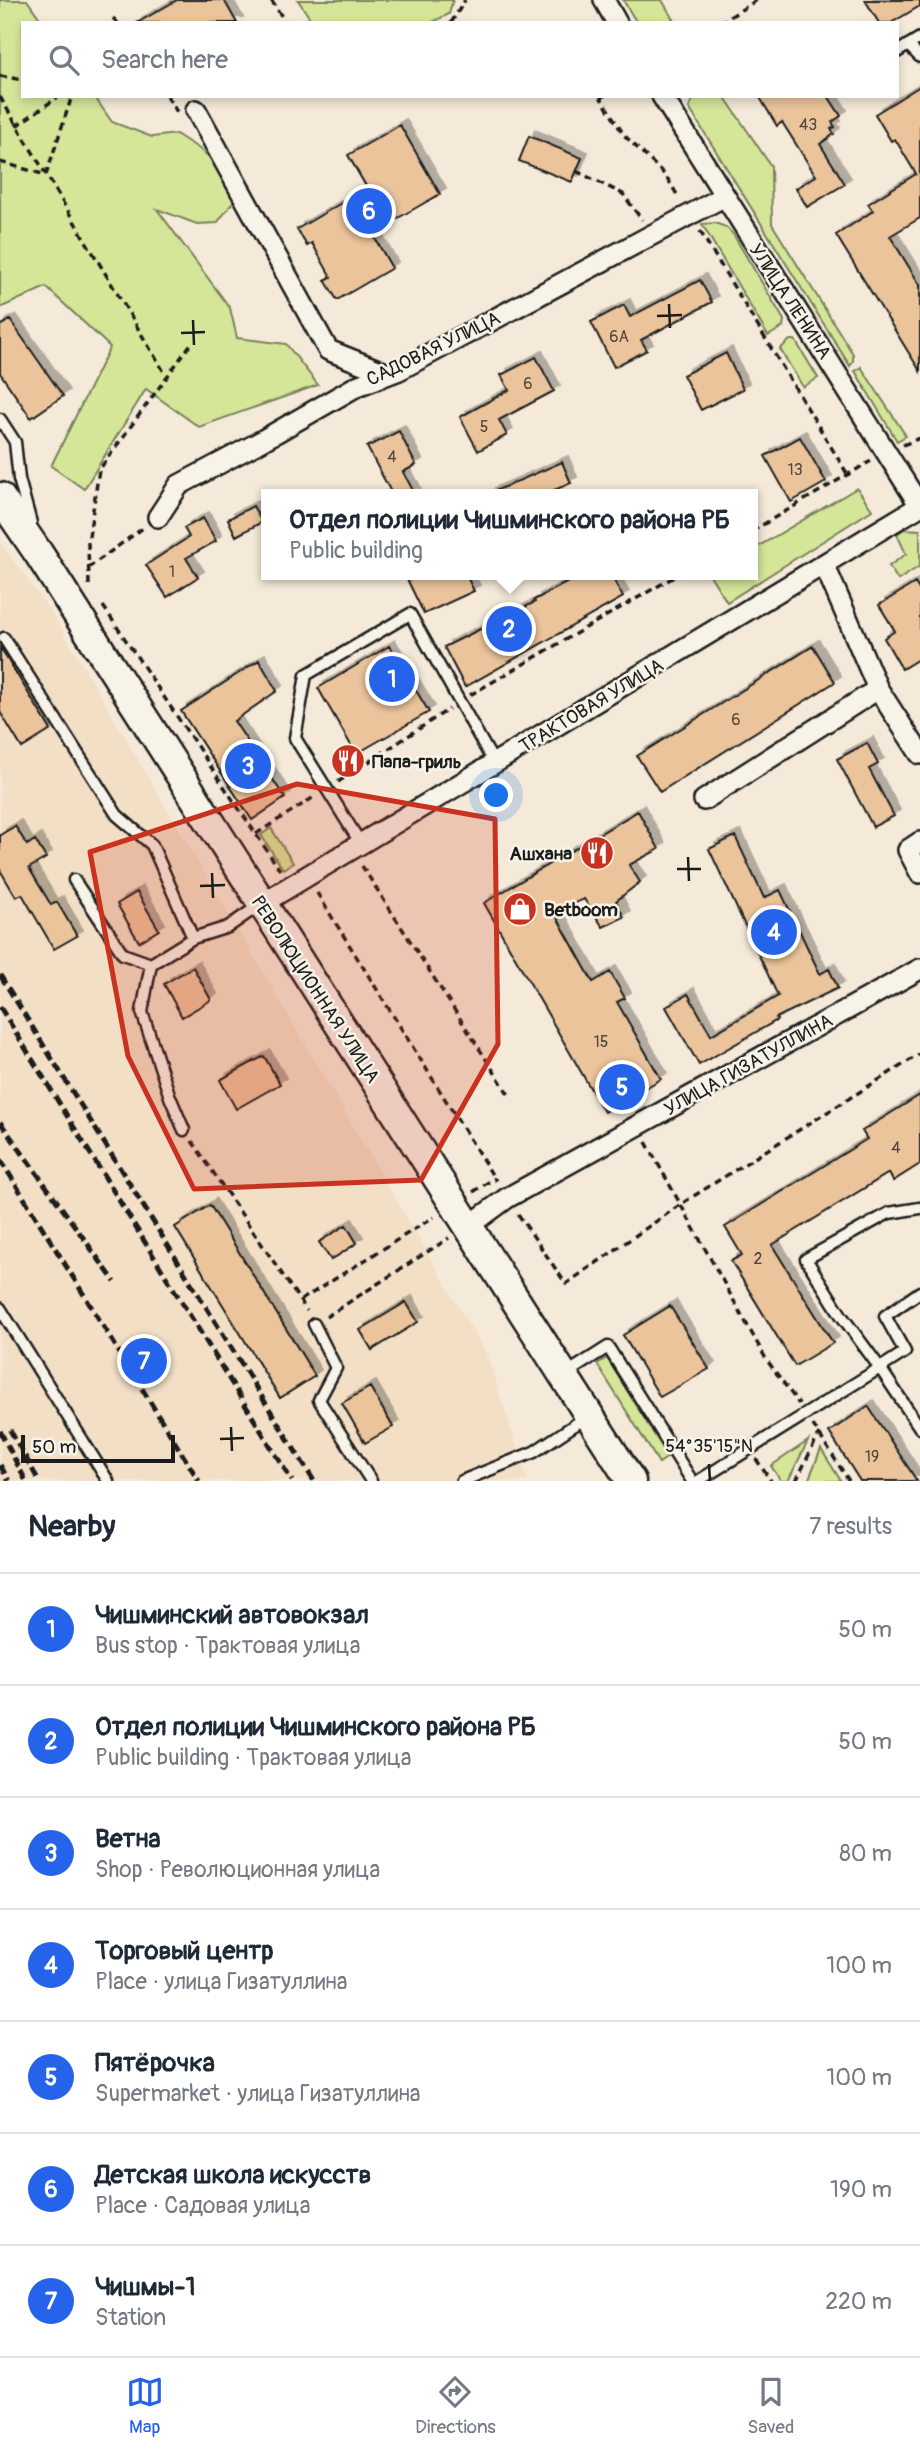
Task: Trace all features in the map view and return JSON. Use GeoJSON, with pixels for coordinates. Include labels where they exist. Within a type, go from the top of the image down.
{"type":"FeatureCollection","features":[{"type":"Feature","properties":{"kind":"main road","name":"РЕВОЛЮЦИОННАЯ УЛИЦА"},"geometry":{"type":"LineString","coordinates":[[0,497],[631,1481]]}},
{"type":"Feature","properties":{"kind":"street"},"geometry":{"type":"LineString","coordinates":[[604,0],[616,21]]}},
{"type":"Feature","properties":{"kind":"street","name":"УЛИЦА ЛЕНИНА"},"geometry":{"type":"LineString","coordinates":[[669,99],[723,197],[920,506]]}},
{"type":"Feature","properties":{"kind":"street"},"geometry":{"type":"LineString","coordinates":[[196,110],[328,350],[388,374]]}},
{"type":"Feature","properties":{"kind":"street","name":"САДОВАЯ УЛИЦА"},"geometry":{"type":"LineString","coordinates":[[158,517],[179,485],[357,386],[388,374],[723,197]]}},
{"type":"Feature","properties":{"kind":"street","name":"ТРАКТОВАЯ УЛИЦА"},"geometry":{"type":"LineString","coordinates":[[261,904],[920,506]]}},
{"type":"Feature","properties":{"kind":"street"},"geometry":{"type":"LineString","coordinates":[[824,564],[878,689],[920,754]]}},
{"type":"Feature","properties":{"kind":"street"},"geometry":{"type":"LineString","coordinates":[[704,800],[878,689]]}},
{"type":"Feature","properties":{"kind":"street"},"geometry":{"type":"LineString","coordinates":[[920,842],[908,850],[920,873]]}},
{"type":"Feature","properties":{"kind":"street","name":"УЛИЦА ГИЗАТУЛЛИНА"},"geometry":{"type":"LineString","coordinates":[[462,1215],[507,1198],[920,969]]}},
{"type":"Feature","properties":{"kind":"lane"},"geometry":{"type":"LineString","coordinates":[[899,51],[920,38]]}},
{"type":"Feature","properties":{"kind":"lane"},"geometry":{"type":"LineString","coordinates":[[908,45],[920,57]]}},
{"type":"Feature","properties":{"kind":"lane"},"geometry":{"type":"LineString","coordinates":[[0,419],[15,442],[19,479],[39,554]]}},
{"type":"Feature","properties":{"kind":"lane"},"geometry":{"type":"LineString","coordinates":[[356,847],[295,738],[306,675],[410,614],[494,763]]}},
{"type":"Feature","properties":{"kind":"lane"},"geometry":{"type":"LineString","coordinates":[[4,638],[117,815],[152,845],[193,938]]}},
{"type":"Feature","properties":{"kind":"lane"},"geometry":{"type":"LineString","coordinates":[[74,880],[123,954],[151,964]]}},
{"type":"Feature","properties":{"kind":"lane"},"geometry":{"type":"LineString","coordinates":[[184,1130],[170,1097],[142,1012],[151,964],[193,938],[228,927],[261,904]]}},
{"type":"Feature","properties":{"kind":"lane"},"geometry":{"type":"LineString","coordinates":[[920,1208],[889,1213],[806,1259],[841,1315],[920,1428]]}},
{"type":"Feature","properties":{"kind":"lane"},"geometry":{"type":"LineString","coordinates":[[698,1481],[905,1352],[885,1316],[920,1292]]}},
{"type":"Feature","properties":{"kind":"lane"},"geometry":{"type":"LineString","coordinates":[[0,1308],[108,1481]]}},
{"type":"Feature","properties":{"kind":"lane"},"geometry":{"type":"LineString","coordinates":[[314,1324],[336,1368],[319,1400],[371,1481]]}},
{"type":"Feature","properties":{"kind":"lane"},"geometry":{"type":"LineString","coordinates":[[563,1376],[608,1347],[692,1481]]}},
{"type":"Feature","properties":{"kind":"lane"},"geometry":{"type":"LineString","coordinates":[[462,1481],[534,1452],[589,1416]]}},
{"type":"Feature","properties":{"kind":"path"},"geometry":{"type":"LineString","coordinates":[[271,0],[285,21]]}},
{"type":"Feature","properties":{"kind":"path"},"geometry":{"type":"LineString","coordinates":[[452,21],[466,0]]}},
{"type":"Feature","properties":{"kind":"path"},"geometry":{"type":"LineString","coordinates":[[723,21],[757,0]]}},
{"type":"Feature","properties":{"kind":"path"},"geometry":{"type":"LineString","coordinates":[[0,76],[21,80]]}},
{"type":"Feature","properties":{"kind":"path"},"geometry":{"type":"LineString","coordinates":[[0,97],[167,377]]}},
{"type":"Feature","properties":{"kind":"path"},"geometry":{"type":"LineString","coordinates":[[16,126],[57,98]]}},
{"type":"Feature","properties":{"kind":"path"},"geometry":{"type":"LineString","coordinates":[[46,175],[71,98]]}},
{"type":"Feature","properties":{"kind":"path"},"geometry":{"type":"LineString","coordinates":[[603,98],[624,135],[666,176],[848,475]]}},
{"type":"Feature","properties":{"kind":"path"},"geometry":{"type":"LineString","coordinates":[[0,162],[46,175]]}},
{"type":"Feature","properties":{"kind":"path"},"geometry":{"type":"LineString","coordinates":[[576,171],[623,194],[652,233]]}},
{"type":"Feature","properties":{"kind":"path"},"geometry":{"type":"LineString","coordinates":[[96,594],[88,583],[88,543],[99,470],[193,341]]}},
{"type":"Feature","properties":{"kind":"path"},"geometry":{"type":"LineString","coordinates":[[758,528],[887,452],[920,438]]}},
{"type":"Feature","properties":{"kind":"path"},"geometry":{"type":"LineString","coordinates":[[88,568],[158,517]]}},
{"type":"Feature","properties":{"kind":"path"},"geometry":{"type":"LineString","coordinates":[[103,606],[299,881],[566,1284],[681,1204],[920,1054]]}},
{"type":"Feature","properties":{"kind":"path"},"geometry":{"type":"LineString","coordinates":[[356,847],[511,1098]]}},
{"type":"Feature","properties":{"kind":"path"},"geometry":{"type":"LineString","coordinates":[[637,1125],[766,1359],[806,1414],[849,1481]]}},
{"type":"Feature","properties":{"kind":"path"},"geometry":{"type":"LineString","coordinates":[[184,1130],[314,1324],[462,1215],[495,1178]]}},
{"type":"Feature","properties":{"kind":"path"},"geometry":{"type":"LineString","coordinates":[[300,1300],[462,1215]]}},
{"type":"Feature","properties":{"kind":"path"},"geometry":{"type":"LineString","coordinates":[[796,1481],[819,1434]]}},
{"type":"Feature","properties":{"kind":"path"},"geometry":{"type":"LineString","coordinates":[[750,1449],[771,1481]]}},
{"type":"Feature","properties":{"kind":"highlighted area"},"geometry":{"type":"Polygon","coordinates":[[[297,784],[495,819],[498,1044],[421,1180],[194,1189],[128,1056],[90,852],[297,784]]]}},
{"type":"Feature","properties":{"kind":"shaded area"},"geometry":{"type":"Polygon","coordinates":[[[0,542],[54,616],[487,1355],[528,1481],[0,1481],[0,542]]]}},
{"type":"Feature","properties":{"kind":"green space"},"geometry":{"type":"Polygon","coordinates":[[[0,0],[27,0],[42,21],[21,21],[21,98],[95,98],[112,122],[152,137],[176,134],[223,168],[237,197],[217,223],[197,224],[157,209],[230,308],[237,338],[286,344],[318,385],[199,427],[146,389],[84,489],[51,466],[110,347],[46,287],[0,308],[0,0]]]}},
{"type":"Feature","properties":{"kind":"green space"},"geometry":{"type":"Polygon","coordinates":[[[298,0],[453,0],[449,14],[435,21],[312,21],[298,0]]]}},
{"type":"Feature","properties":{"kind":"green space"},"geometry":{"type":"Polygon","coordinates":[[[623,0],[662,0],[673,19],[670,21],[636,21],[623,0]]]}},
{"type":"Feature","properties":{"kind":"green space"},"geometry":{"type":"Polygon","coordinates":[[[693,98],[725,98],[771,166],[772,224],[853,354],[850,366],[689,108],[693,98]]]}},
{"type":"Feature","properties":{"kind":"green space"},"geometry":{"type":"Polygon","coordinates":[[[715,223],[726,227],[733,234],[784,320],[783,327],[768,336],[702,224],[715,223]]]}},
{"type":"Feature","properties":{"kind":"green space"},"geometry":{"type":"Polygon","coordinates":[[[790,340],[795,340],[818,378],[803,387],[780,349],[790,340]]]}},
{"type":"Feature","properties":{"kind":"green space"},"geometry":{"type":"Polygon","coordinates":[[[861,367],[906,436],[897,441],[855,371],[861,367]]]}},
{"type":"Feature","properties":{"kind":"green space"},"geometry":{"type":"Polygon","coordinates":[[[857,488],[872,510],[727,602],[713,580],[758,580],[758,546],[857,488]]]}},
{"type":"Feature","properties":{"kind":"green space"},"geometry":{"type":"Polygon","coordinates":[[[904,529],[920,530],[920,566],[898,580],[889,566],[906,554],[897,534],[904,529]]]}},
{"type":"Feature","properties":{"kind":"green space"},"geometry":{"type":"Polygon","coordinates":[[[271,828],[293,863],[283,869],[261,835],[271,828]]]}},
{"type":"Feature","properties":{"kind":"green space"},"geometry":{"type":"Polygon","coordinates":[[[607,1358],[668,1457],[659,1463],[597,1364],[607,1358]]]}},
{"type":"Feature","properties":{"kind":"green space"},"geometry":{"type":"Polygon","coordinates":[[[808,1441],[788,1481],[781,1481],[771,1466],[808,1441]]]}},
{"type":"Feature","properties":{"kind":"green space"},"geometry":{"type":"Polygon","coordinates":[[[821,1449],[841,1481],[808,1481],[821,1449]]]}},
{"type":"Feature","properties":{"kind":"building"},"geometry":{"type":"Polygon","coordinates":[[[177,0],[224,0],[236,21],[140,21],[177,0]]]}},
{"type":"Feature","properties":{"kind":"building"},"geometry":{"type":"Polygon","coordinates":[[[865,0],[920,0],[920,6],[894,21],[878,21],[865,0]]]}},
{"type":"Feature","properties":{"kind":"building"},"geometry":{"type":"Polygon","coordinates":[[[920,86],[920,218],[890,236],[920,285],[920,371],[836,235],[873,211],[868,204],[916,174],[895,139],[891,141],[875,114],[920,86]]]}},
{"type":"Feature","properties":{"kind":"building"},"geometry":{"type":"Polygon","coordinates":[[[760,98],[829,98],[841,116],[832,122],[835,127],[831,129],[834,134],[820,144],[845,184],[807,207],[796,188],[816,176],[782,122],[777,126],[760,98]]]}},
{"type":"Feature","properties":{"kind":"building"},"geometry":{"type":"Polygon","coordinates":[[[400,125],[440,194],[372,233],[392,268],[337,300],[325,280],[331,277],[312,243],[307,246],[297,229],[367,188],[348,155],[400,125]]]}},
{"type":"Feature","properties":{"kind":"building"},"geometry":{"type":"Polygon","coordinates":[[[529,136],[582,158],[572,182],[519,161],[529,136]]]}},
{"type":"Feature","properties":{"kind":"building"},"geometry":{"type":"Polygon","coordinates":[[[700,280],[712,302],[641,340],[647,350],[614,367],[591,322],[624,305],[630,317],[700,280]]]}},
{"type":"Feature","properties":{"kind":"building"},"geometry":{"type":"Polygon","coordinates":[[[10,320],[63,396],[31,418],[0,373],[0,326],[10,320]]]}},
{"type":"Feature","properties":{"kind":"building"},"geometry":{"type":"Polygon","coordinates":[[[726,353],[743,389],[701,410],[683,375],[726,353]]]}},
{"type":"Feature","properties":{"kind":"building"},"geometry":{"type":"Polygon","coordinates":[[[536,357],[554,391],[499,420],[507,435],[478,451],[460,417],[509,390],[501,375],[536,357]]]}},
{"type":"Feature","properties":{"kind":"building"},"geometry":{"type":"Polygon","coordinates":[[[399,431],[416,465],[403,472],[412,489],[389,489],[367,447],[399,431]]]}},
{"type":"Feature","properties":{"kind":"building"},"geometry":{"type":"Polygon","coordinates":[[[800,437],[826,482],[791,502],[765,456],[800,437]]]}},
{"type":"Feature","properties":{"kind":"building"},"geometry":{"type":"Polygon","coordinates":[[[562,462],[571,483],[557,489],[500,489],[562,462]]]}},
{"type":"Feature","properties":{"kind":"building"},"geometry":{"type":"Polygon","coordinates":[[[253,506],[261,523],[236,536],[228,519],[253,506]]]}},
{"type":"Feature","properties":{"kind":"building"},"geometry":{"type":"Polygon","coordinates":[[[203,518],[216,541],[186,558],[198,577],[167,597],[146,565],[189,537],[184,528],[203,518]]]}},
{"type":"Feature","properties":{"kind":"building"},"geometry":{"type":"Polygon","coordinates":[[[407,580],[468,580],[474,591],[424,614],[407,580]]]}},
{"type":"Feature","properties":{"kind":"building"},"geometry":{"type":"Polygon","coordinates":[[[572,580],[614,580],[623,597],[465,687],[444,647],[535,602],[534,600],[572,580]]]}},
{"type":"Feature","properties":{"kind":"building"},"geometry":{"type":"Polygon","coordinates":[[[915,583],[920,591],[920,658],[902,669],[884,638],[895,631],[879,605],[915,583]]]}},
{"type":"Feature","properties":{"kind":"building"},"geometry":{"type":"Polygon","coordinates":[[[389,646],[429,712],[356,754],[318,688],[389,646]]]}},
{"type":"Feature","properties":{"kind":"building"},"geometry":{"type":"Polygon","coordinates":[[[813,646],[835,682],[660,792],[637,756],[813,646]]]}},
{"type":"Feature","properties":{"kind":"building"},"geometry":{"type":"Polygon","coordinates":[[[0,647],[51,730],[22,748],[0,712],[0,647]]]}},
{"type":"Feature","properties":{"kind":"building"},"geometry":{"type":"Polygon","coordinates":[[[259,660],[277,691],[234,721],[285,798],[252,820],[181,711],[259,660]]]}},
{"type":"Feature","properties":{"kind":"building"},"geometry":{"type":"Polygon","coordinates":[[[867,743],[878,764],[869,769],[894,816],[873,827],[837,759],[867,743]]]}},
{"type":"Feature","properties":{"kind":"building"},"geometry":{"type":"Polygon","coordinates":[[[638,811],[659,849],[629,865],[640,882],[616,901],[624,917],[603,927],[584,899],[554,912],[593,982],[610,972],[625,998],[617,1002],[661,1079],[604,1112],[484,903],[638,811]]]}},
{"type":"Feature","properties":{"kind":"building"},"geometry":{"type":"Polygon","coordinates":[[[15,826],[27,845],[35,840],[46,858],[29,868],[51,905],[57,902],[77,936],[54,949],[22,894],[16,897],[0,870],[0,835],[15,826]]]}},
{"type":"Feature","properties":{"kind":"building"},"geometry":{"type":"Polygon","coordinates":[[[735,836],[764,898],[780,890],[820,974],[829,969],[838,988],[776,1018],[777,1020],[699,1065],[666,1007],[688,994],[711,1035],[778,996],[709,849],[735,836]]]}},
{"type":"Feature","properties":{"kind":"building"},"geometry":{"type":"Polygon","coordinates":[[[137,892],[159,930],[139,942],[117,904],[137,892]]]}},
{"type":"Feature","properties":{"kind":"building"},"geometry":{"type":"Polygon","coordinates":[[[193,967],[211,1000],[182,1017],[164,984],[193,967]]]}},
{"type":"Feature","properties":{"kind":"building"},"geometry":{"type":"Polygon","coordinates":[[[264,1056],[280,1084],[236,1109],[220,1080],[264,1056]]]}},
{"type":"Feature","properties":{"kind":"building"},"geometry":{"type":"Polygon","coordinates":[[[920,1095],[920,1164],[893,1181],[889,1173],[772,1245],[833,1343],[795,1366],[731,1261],[742,1255],[725,1227],[867,1139],[862,1131],[920,1095]]]}},
{"type":"Feature","properties":{"kind":"building"},"geometry":{"type":"Polygon","coordinates":[[[210,1205],[315,1376],[280,1398],[175,1227],[210,1205]]]}},
{"type":"Feature","properties":{"kind":"building"},"geometry":{"type":"Polygon","coordinates":[[[346,1225],[357,1243],[331,1260],[319,1242],[346,1225]]]}},
{"type":"Feature","properties":{"kind":"building"},"geometry":{"type":"Polygon","coordinates":[[[406,1302],[418,1322],[372,1350],[360,1330],[406,1302]]]}},
{"type":"Feature","properties":{"kind":"building"},"geometry":{"type":"Polygon","coordinates":[[[670,1306],[709,1369],[660,1397],[623,1335],[670,1306]]]}},
{"type":"Feature","properties":{"kind":"building"},"geometry":{"type":"Polygon","coordinates":[[[370,1387],[393,1427],[365,1443],[342,1403],[370,1387]]]}},
{"type":"Feature","properties":{"kind":"building"},"geometry":{"type":"Polygon","coordinates":[[[868,1406],[917,1481],[860,1481],[829,1432],[868,1406]]]}},
{"type":"Feature","properties":{"kind":"railway"},"geometry":{"type":"LineString","coordinates":[[0,975],[314,1481]]}},
{"type":"Feature","properties":{"kind":"railway"},"geometry":{"type":"LineString","coordinates":[[0,1007],[292,1481]]}},
{"type":"Feature","properties":{"kind":"railway"},"geometry":{"type":"LineString","coordinates":[[0,1122],[115,1282]]}},
{"type":"Feature","properties":{"kind":"railway"},"geometry":{"type":"LineString","coordinates":[[0,1159],[199,1481]]}},
{"type":"Feature","properties":{"kind":"railway"},"geometry":{"type":"LineString","coordinates":[[10,1430],[39,1481]]}},
{"type":"Feature","properties":{"kind":"railway"},"geometry":{"type":"LineString","coordinates":[[0,1431],[26,1481]]}},
{"type":"Feature","properties":{"kind":"railway"},"geometry":{"type":"LineString","coordinates":[[0,1465],[9,1481]]}},
{"type":"Feature","properties":{"kind":"place","name":"Детская школа искусств"},"geometry":{"type":"Point","coordinates":[369,211]}},
{"type":"Feature","properties":{"kind":"place","name":"Отдел полиции Чишминского района РБ"},"geometry":{"type":"Point","coordinates":[509,629]}},
{"type":"Feature","properties":{"kind":"place","name":"Чишминский автовокзал"},"geometry":{"type":"Point","coordinates":[392,679]}},
{"type":"Feature","properties":{"kind":"place","name":"Папа-гриль"},"geometry":{"type":"Point","coordinates":[348,761]}},
{"type":"Feature","properties":{"kind":"place","name":"Ветна"},"geometry":{"type":"Point","coordinates":[248,766]}},
{"type":"Feature","properties":{"kind":"place","name":"Ашхана"},"geometry":{"type":"Point","coordinates":[597,853]}},
{"type":"Feature","properties":{"kind":"place","name":"Betboom"},"geometry":{"type":"Point","coordinates":[520,909]}},
{"type":"Feature","properties":{"kind":"place","name":"Торговый центр"},"geometry":{"type":"Point","coordinates":[774,932]}},
{"type":"Feature","properties":{"kind":"place","name":"Пятёрочка"},"geometry":{"type":"Point","coordinates":[622,1087]}},
{"type":"Feature","properties":{"kind":"place","name":"Чишмы-1"},"geometry":{"type":"Point","coordinates":[144,1361]}}]}
